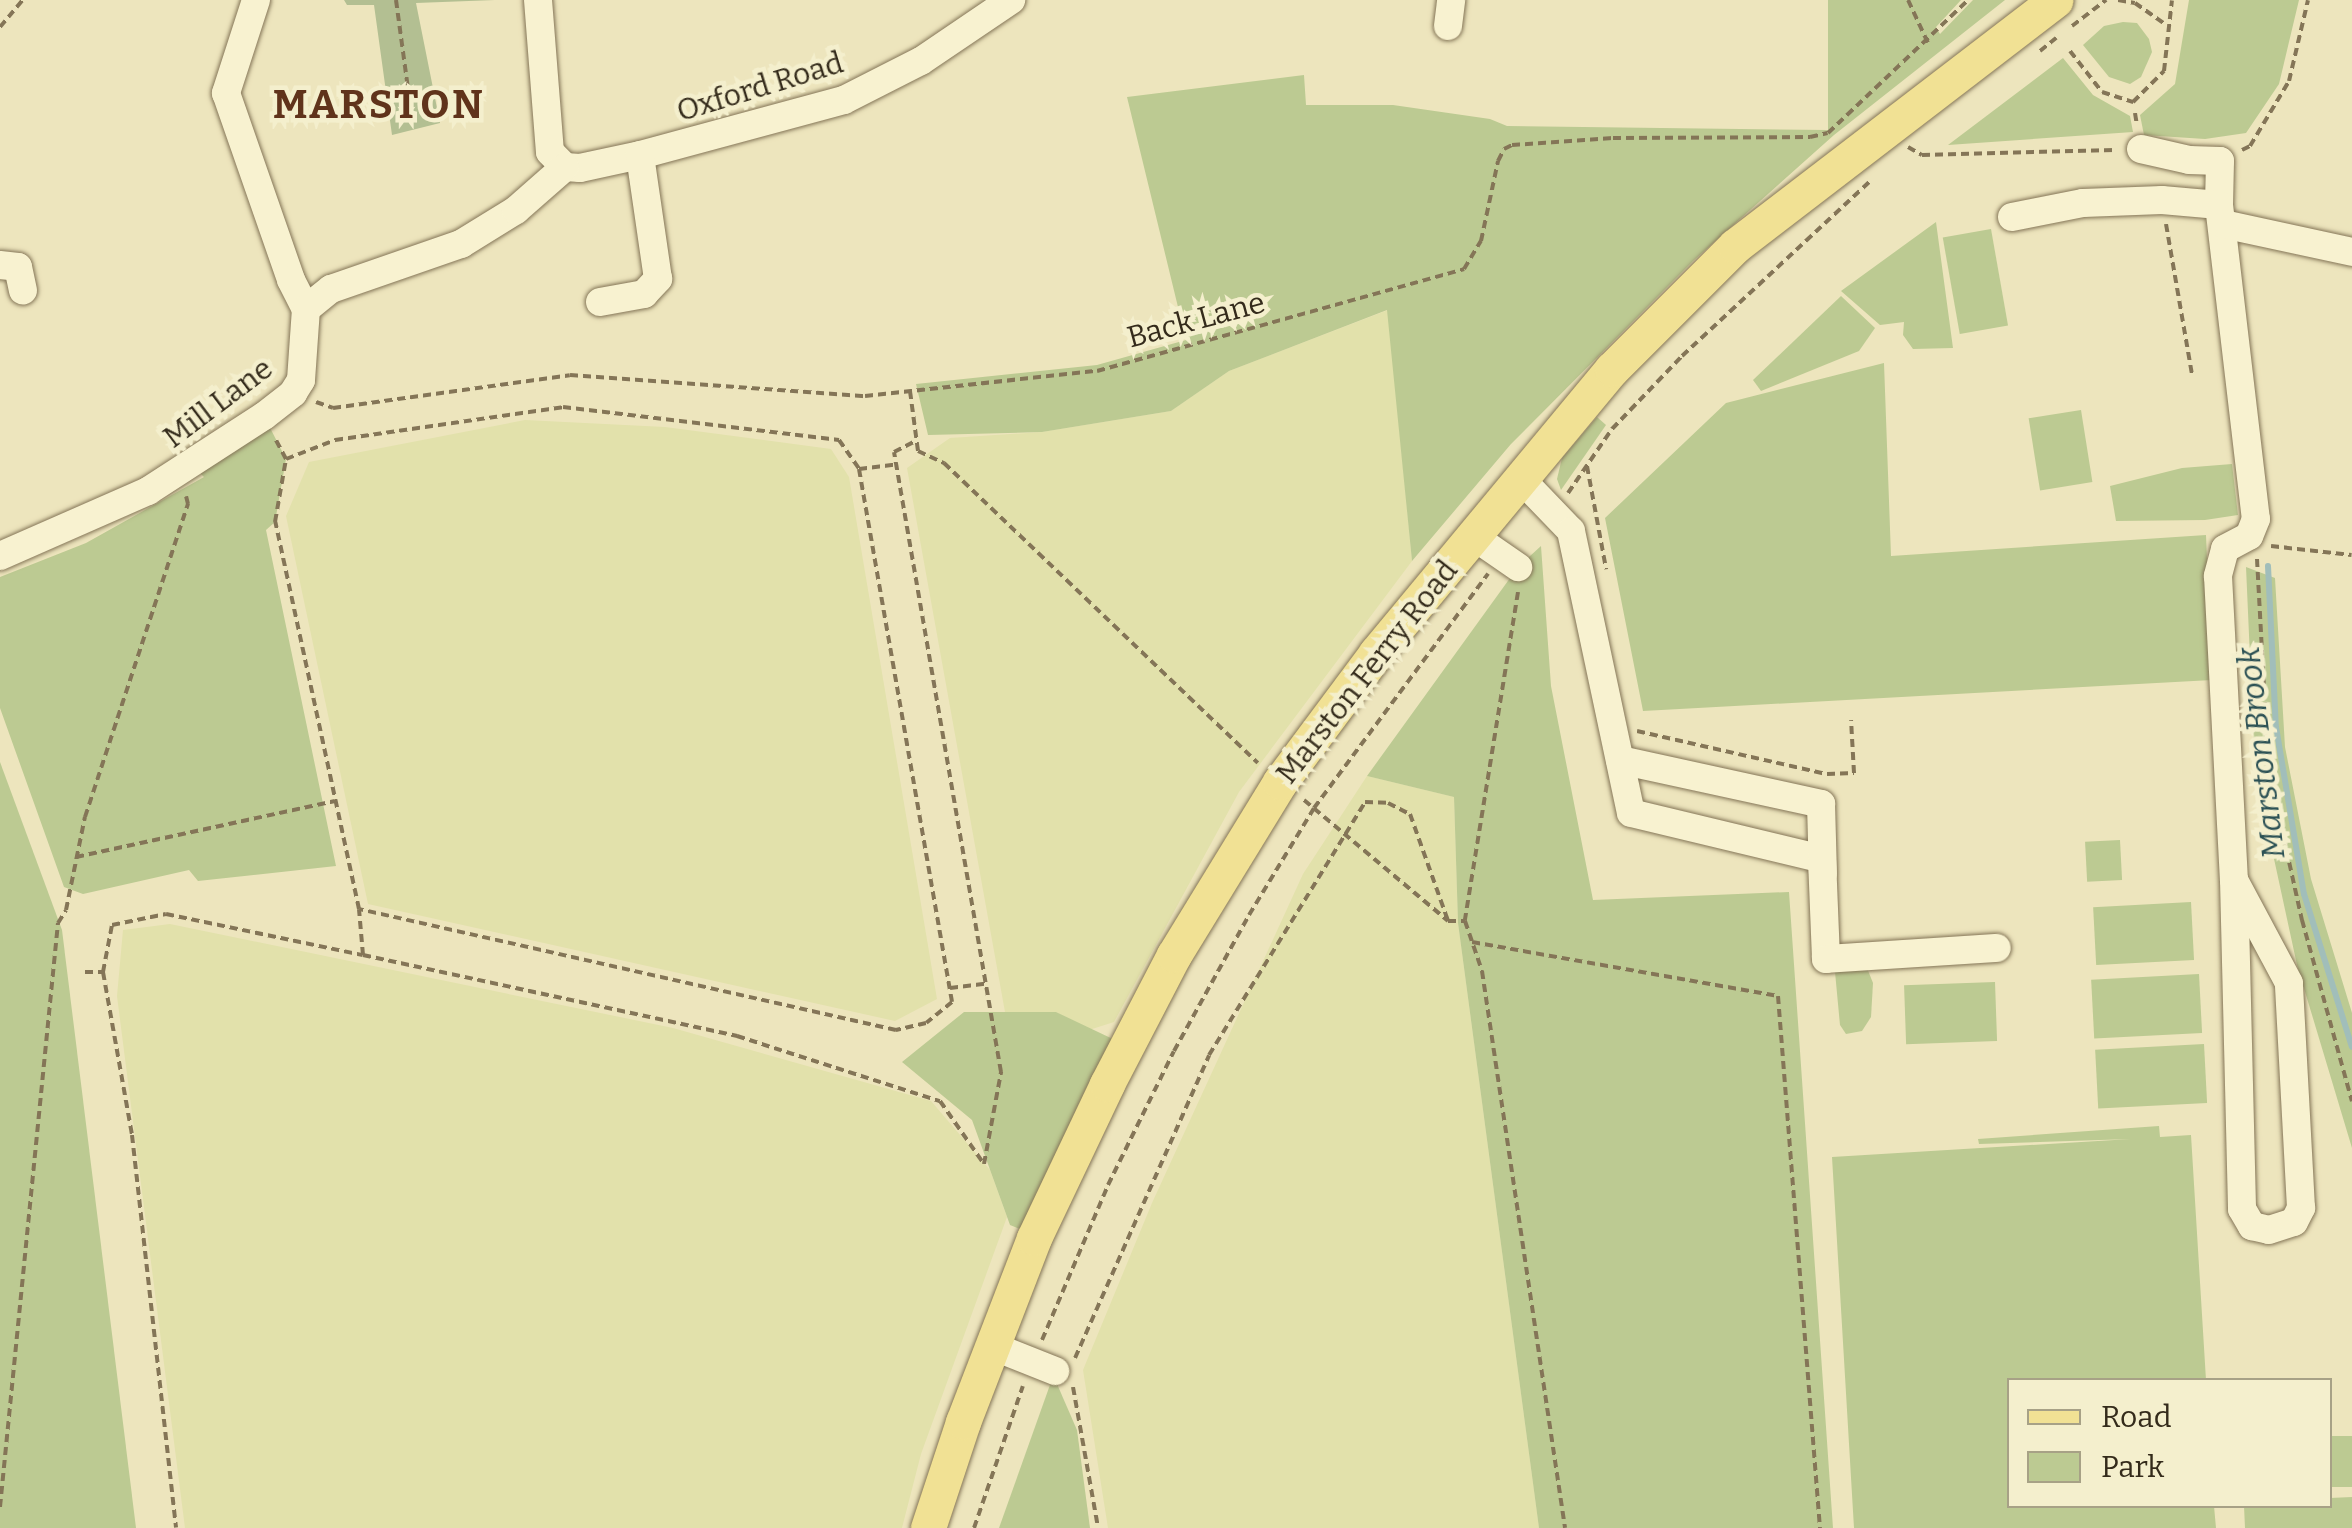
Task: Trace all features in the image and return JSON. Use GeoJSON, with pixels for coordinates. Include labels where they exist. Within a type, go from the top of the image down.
{"type":"FeatureCollection","features":[{"type":"Feature","properties":{"kind":"main road","name":"Marston Ferry Road"},"geometry":{"type":"LineString","coordinates":[[928,1528],[1034,1238],[1134,1028],[1226,865],[1280,782],[1376,653],[1612,369],[1735,246],[2056,0]]}},
{"type":"Feature","properties":{"kind":"street"},"geometry":{"type":"LineString","coordinates":[[256,0],[226,93],[291,280],[306,309],[331,289],[461,244],[516,210],[565,167],[550,152],[538,0]]}},
{"type":"Feature","properties":{"kind":"street","name":"Oxford Road"},"geometry":{"type":"LineString","coordinates":[[565,167],[580,168],[640,155],[844,100],[921,61],[978,10],[1012,0]]}},
{"type":"Feature","properties":{"kind":"street"},"geometry":{"type":"LineString","coordinates":[[2142,148],[2190,160],[2220,161],[2221,215],[2256,519],[2248,536],[2226,549],[2218,576],[2234,880],[2242,1209],[2252,1226],[2270,1230],[2294,1222],[2301,1208],[2289,983],[2234,880]]}},
{"type":"Feature","properties":{"kind":"street"},"geometry":{"type":"LineString","coordinates":[[600,302],[644,294],[658,278],[640,155]]}},
{"type":"Feature","properties":{"kind":"street"},"geometry":{"type":"LineString","coordinates":[[2012,217],[2083,202],[2162,200],[2352,252]]}},
{"type":"Feature","properties":{"kind":"street"},"geometry":{"type":"LineString","coordinates":[[0,265],[18,268],[23,290]]}},
{"type":"Feature","properties":{"kind":"street","name":"Mill Lane"},"geometry":{"type":"LineString","coordinates":[[0,556],[182,472],[293,394],[301,380],[306,309]]}},
{"type":"Feature","properties":{"kind":"street"},"geometry":{"type":"LineString","coordinates":[[1520,479],[1555,510],[1571,531],[1631,813],[1822,859],[1823,876]]}},
{"type":"Feature","properties":{"kind":"street"},"geometry":{"type":"LineString","coordinates":[[1473,536],[1512,563]]}},
{"type":"Feature","properties":{"kind":"street"},"geometry":{"type":"LineString","coordinates":[[1620,760],[1821,804],[1826,959],[1997,948]]}},
{"type":"Feature","properties":{"kind":"street"},"geometry":{"type":"LineString","coordinates":[[992,1346],[1051,1371]]}},
{"type":"Feature","properties":{"kind":"path"},"geometry":{"type":"LineString","coordinates":[[0,27],[23,0]]}},
{"type":"Feature","properties":{"kind":"path"},"geometry":{"type":"LineString","coordinates":[[396,0],[410,104]]}},
{"type":"Feature","properties":{"kind":"path"},"geometry":{"type":"LineString","coordinates":[[1908,0],[1928,43]]}},
{"type":"Feature","properties":{"kind":"path","name":"Back Lane"},"geometry":{"type":"LineString","coordinates":[[293,394],[333,408],[570,374],[865,396],[1097,370],[1452,274],[1473,260],[1490,211],[1498,161],[1512,145],[1613,138],[1810,137],[1828,133],[1928,43],[1968,0]]}},
{"type":"Feature","properties":{"kind":"path"},"geometry":{"type":"LineString","coordinates":[[2029,59],[2106,0]]}},
{"type":"Feature","properties":{"kind":"path"},"geometry":{"type":"LineString","coordinates":[[2118,0],[2134,3],[2167,27]]}},
{"type":"Feature","properties":{"kind":"path"},"geometry":{"type":"LineString","coordinates":[[2070,50],[2102,92],[2134,102],[2164,71],[2172,0]]}},
{"type":"Feature","properties":{"kind":"path"},"geometry":{"type":"LineString","coordinates":[[2220,161],[2250,146],[2289,80],[2308,0]]}},
{"type":"Feature","properties":{"kind":"path"},"geometry":{"type":"LineString","coordinates":[[1894,158],[1923,136]]}},
{"type":"Feature","properties":{"kind":"path"},"geometry":{"type":"LineString","coordinates":[[1908,146],[1922,155],[2142,148]]}},
{"type":"Feature","properties":{"kind":"path"},"geometry":{"type":"LineString","coordinates":[[1565,498],[1612,430],[1722,314],[1881,170]]}},
{"type":"Feature","properties":{"kind":"path"},"geometry":{"type":"LineString","coordinates":[[2162,200],[2192,374]]}},
{"type":"Feature","properties":{"kind":"path"},"geometry":{"type":"LineString","coordinates":[[910,391],[918,451],[944,463],[1280,782],[1343,830],[1448,921],[1465,922]]}},
{"type":"Feature","properties":{"kind":"path"},"geometry":{"type":"LineString","coordinates":[[286,459],[334,440],[563,407],[838,440],[859,468],[952,1002],[926,1023],[896,1030],[359,909]]}},
{"type":"Feature","properties":{"kind":"path"},"geometry":{"type":"LineString","coordinates":[[264,416],[286,459],[275,522],[359,909],[363,955]]}},
{"type":"Feature","properties":{"kind":"path"},"geometry":{"type":"LineString","coordinates":[[176,1528],[132,1136],[103,972],[112,924],[166,914],[737,1036],[940,1101],[984,1164],[1001,1072],[894,452],[916,442]]}},
{"type":"Feature","properties":{"kind":"path"},"geometry":{"type":"LineString","coordinates":[[859,468],[896,465]]}},
{"type":"Feature","properties":{"kind":"path"},"geometry":{"type":"LineString","coordinates":[[1587,466],[1608,576]]}},
{"type":"Feature","properties":{"kind":"path"},"geometry":{"type":"LineString","coordinates":[[0,1507],[58,923],[66,910],[85,817],[188,504],[182,472]]}},
{"type":"Feature","properties":{"kind":"path"},"geometry":{"type":"LineString","coordinates":[[2352,554],[2256,544],[2267,746],[2278,812],[2306,937],[2352,1101]]}},
{"type":"Feature","properties":{"kind":"path"},"geometry":{"type":"LineString","coordinates":[[1051,1371],[1108,1185],[1174,1051],[1314,808],[1456,613],[1512,563]]}},
{"type":"Feature","properties":{"kind":"path"},"geometry":{"type":"LineString","coordinates":[[1512,563],[1518,609],[1465,922],[1482,971],[1565,1528]]}},
{"type":"Feature","properties":{"kind":"path"},"geometry":{"type":"LineString","coordinates":[[1637,732],[1827,774],[1854,773],[1852,720]]}},
{"type":"Feature","properties":{"kind":"path"},"geometry":{"type":"LineString","coordinates":[[76,858],[337,801]]}},
{"type":"Feature","properties":{"kind":"path"},"geometry":{"type":"LineString","coordinates":[[974,1528],[1209,1055],[1343,830],[1365,802],[1388,803],[1410,814],[1448,921]]}},
{"type":"Feature","properties":{"kind":"path"},"geometry":{"type":"LineString","coordinates":[[1472,942],[1778,996],[1820,1528]]}},
{"type":"Feature","properties":{"kind":"path"},"geometry":{"type":"LineString","coordinates":[[85,972],[103,972]]}},
{"type":"Feature","properties":{"kind":"path"},"geometry":{"type":"LineString","coordinates":[[950,988],[987,983]]}},
{"type":"Feature","properties":{"kind":"path"},"geometry":{"type":"LineString","coordinates":[[1051,1371],[1073,1386],[1098,1528]]}},
{"type":"Feature","properties":{"kind":"green space"},"geometry":{"type":"Polygon","coordinates":[[[344,0],[495,0],[416,3],[440,123],[392,135],[374,5],[347,5],[344,0]]]}},
{"type":"Feature","properties":{"kind":"green space"},"geometry":{"type":"Polygon","coordinates":[[[1828,0],[1961,0],[1936,27],[1940,34],[1973,0],[2005,0],[1834,135],[1693,261],[1511,444],[1412,561],[1387,310],[1229,371],[1171,411],[1042,432],[928,435],[916,384],[1097,365],[1186,340],[1127,97],[1304,75],[1306,105],[1393,105],[1490,119],[1507,126],[1828,130],[1828,0]]]}},
{"type":"Feature","properties":{"kind":"green space"},"geometry":{"type":"Polygon","coordinates":[[[2189,0],[2299,0],[2279,84],[2246,133],[2205,139],[2144,135],[2140,115],[2175,84],[2189,0]]]}},
{"type":"Feature","properties":{"kind":"green space"},"geometry":{"type":"Polygon","coordinates":[[[2137,23],[2149,39],[2152,52],[2141,77],[2130,84],[2109,77],[2083,45],[2104,26],[2137,23]]]}},
{"type":"Feature","properties":{"kind":"green space"},"geometry":{"type":"Polygon","coordinates":[[[2063,58],[2093,95],[2130,116],[2133,132],[1948,145],[2063,58]]]}},
{"type":"Feature","properties":{"kind":"green space"},"geometry":{"type":"Polygon","coordinates":[[[1936,222],[1953,348],[1913,349],[1903,335],[1904,322],[1880,325],[1841,291],[1936,222]]]}},
{"type":"Feature","properties":{"kind":"green space"},"geometry":{"type":"Polygon","coordinates":[[[1991,229],[2008,326],[1960,334],[1943,238],[1991,229]]]}},
{"type":"Feature","properties":{"kind":"green space"},"geometry":{"type":"Polygon","coordinates":[[[1841,296],[1875,328],[1859,351],[1761,391],[1753,380],[1841,296]]]}},
{"type":"Feature","properties":{"kind":"green space"},"geometry":{"type":"Polygon","coordinates":[[[1388,310],[1412,561],[1239,792],[1114,1022],[1089,1030],[1056,1012],[1009,1016],[1005,1012],[907,468],[950,438],[1042,432],[1171,411],[1229,371],[1388,310]]]}},
{"type":"Feature","properties":{"kind":"green space"},"geometry":{"type":"Polygon","coordinates":[[[1884,363],[1891,556],[2206,535],[2212,680],[1643,711],[1605,518],[1726,403],[1884,363]]]}},
{"type":"Feature","properties":{"kind":"green space"},"geometry":{"type":"Polygon","coordinates":[[[2081,410],[2092,482],[2040,490],[2029,418],[2081,410]]]}},
{"type":"Feature","properties":{"kind":"green space"},"geometry":{"type":"Polygon","coordinates":[[[264,416],[286,459],[275,522],[266,530],[336,866],[198,881],[189,870],[83,894],[64,887],[0,708],[0,577],[86,543],[204,477],[192,465],[264,416]]]}},
{"type":"Feature","properties":{"kind":"green space"},"geometry":{"type":"Polygon","coordinates":[[[1597,417],[1606,425],[1561,490],[1557,479],[1562,458],[1597,417]]]}},
{"type":"Feature","properties":{"kind":"green space"},"geometry":{"type":"Polygon","coordinates":[[[525,420],[665,427],[831,449],[849,477],[937,999],[895,1021],[368,904],[286,516],[309,462],[525,420]]]}},
{"type":"Feature","properties":{"kind":"green space"},"geometry":{"type":"Polygon","coordinates":[[[2232,464],[2238,515],[2205,520],[2116,521],[2110,486],[2182,468],[2232,464]]]}},
{"type":"Feature","properties":{"kind":"green space"},"geometry":{"type":"Polygon","coordinates":[[[1541,546],[1551,686],[1593,900],[1789,892],[1833,1528],[1539,1528],[1458,923],[1454,797],[1367,776],[1518,567],[1541,546]]]}},
{"type":"Feature","properties":{"kind":"green space"},"geometry":{"type":"Polygon","coordinates":[[[2246,567],[2275,578],[2285,747],[2311,879],[2352,1013],[2352,1148],[2297,965],[2255,771],[2246,567]]]}},
{"type":"Feature","properties":{"kind":"green space"},"geometry":{"type":"Polygon","coordinates":[[[0,762],[62,930],[136,1528],[0,1528],[0,762]]]}},
{"type":"Feature","properties":{"kind":"green space"},"geometry":{"type":"Polygon","coordinates":[[[1367,776],[1454,797],[1458,923],[1539,1528],[1108,1528],[1083,1370],[1152,1203],[1303,874],[1367,776]]]}},
{"type":"Feature","properties":{"kind":"green space"},"geometry":{"type":"Polygon","coordinates":[[[2120,840],[2122,880],[2087,882],[2085,842],[2120,840]]]}},
{"type":"Feature","properties":{"kind":"green space"},"geometry":{"type":"Polygon","coordinates":[[[2191,902],[2194,960],[2096,965],[2093,907],[2191,902]]]}},
{"type":"Feature","properties":{"kind":"green space"},"geometry":{"type":"Polygon","coordinates":[[[170,924],[673,1028],[931,1101],[990,1170],[1007,1217],[921,1454],[902,1528],[185,1528],[117,996],[123,930],[170,924]]]}},
{"type":"Feature","properties":{"kind":"green space"},"geometry":{"type":"Polygon","coordinates":[[[1867,968],[1873,983],[1871,1017],[1862,1031],[1846,1034],[1840,1025],[1835,972],[1867,968]]]}},
{"type":"Feature","properties":{"kind":"green space"},"geometry":{"type":"Polygon","coordinates":[[[2199,974],[2202,1033],[2094,1039],[2091,980],[2199,974]]]}},
{"type":"Feature","properties":{"kind":"green space"},"geometry":{"type":"Polygon","coordinates":[[[1995,982],[1997,1041],[1906,1044],[1904,985],[1995,982]]]}},
{"type":"Feature","properties":{"kind":"green space"},"geometry":{"type":"Polygon","coordinates":[[[964,1012],[1056,1012],[1117,1041],[1025,1231],[1010,1225],[972,1120],[902,1062],[964,1012]]]}},
{"type":"Feature","properties":{"kind":"green space"},"geometry":{"type":"Polygon","coordinates":[[[2204,1044],[2207,1103],[2098,1109],[2095,1050],[2204,1044]]]}},
{"type":"Feature","properties":{"kind":"green space"},"geometry":{"type":"Polygon","coordinates":[[[2159,1126],[2160,1137],[2191,1135],[2206,1378],[2007,1378],[2007,1508],[2214,1508],[2216,1528],[1854,1528],[1832,1157],[2131,1139],[1979,1144],[1978,1139],[2159,1126]]]}},
{"type":"Feature","properties":{"kind":"green space"},"geometry":{"type":"Polygon","coordinates":[[[1051,1382],[1057,1384],[1077,1430],[1090,1528],[999,1528],[1051,1382]]]}},
{"type":"Feature","properties":{"kind":"green space"},"geometry":{"type":"Polygon","coordinates":[[[2332,1436],[2352,1436],[2352,1487],[2332,1487],[2332,1436]]]}},
{"type":"Feature","properties":{"kind":"green space"},"geometry":{"type":"Polygon","coordinates":[[[2352,1497],[2352,1528],[2245,1528],[2244,1508],[2332,1508],[2332,1498],[2352,1497]]]}},
{"type":"Feature","properties":{"kind":"waterway","name":"Marston Brook"},"geometry":{"type":"LineString","coordinates":[[2268,566],[2276,727],[2304,894],[2352,1047]]}},
{"type":"Feature","properties":{"kind":"district","name":"MARSTON"},"geometry":{"type":"Point","coordinates":[379,105]}}]}
